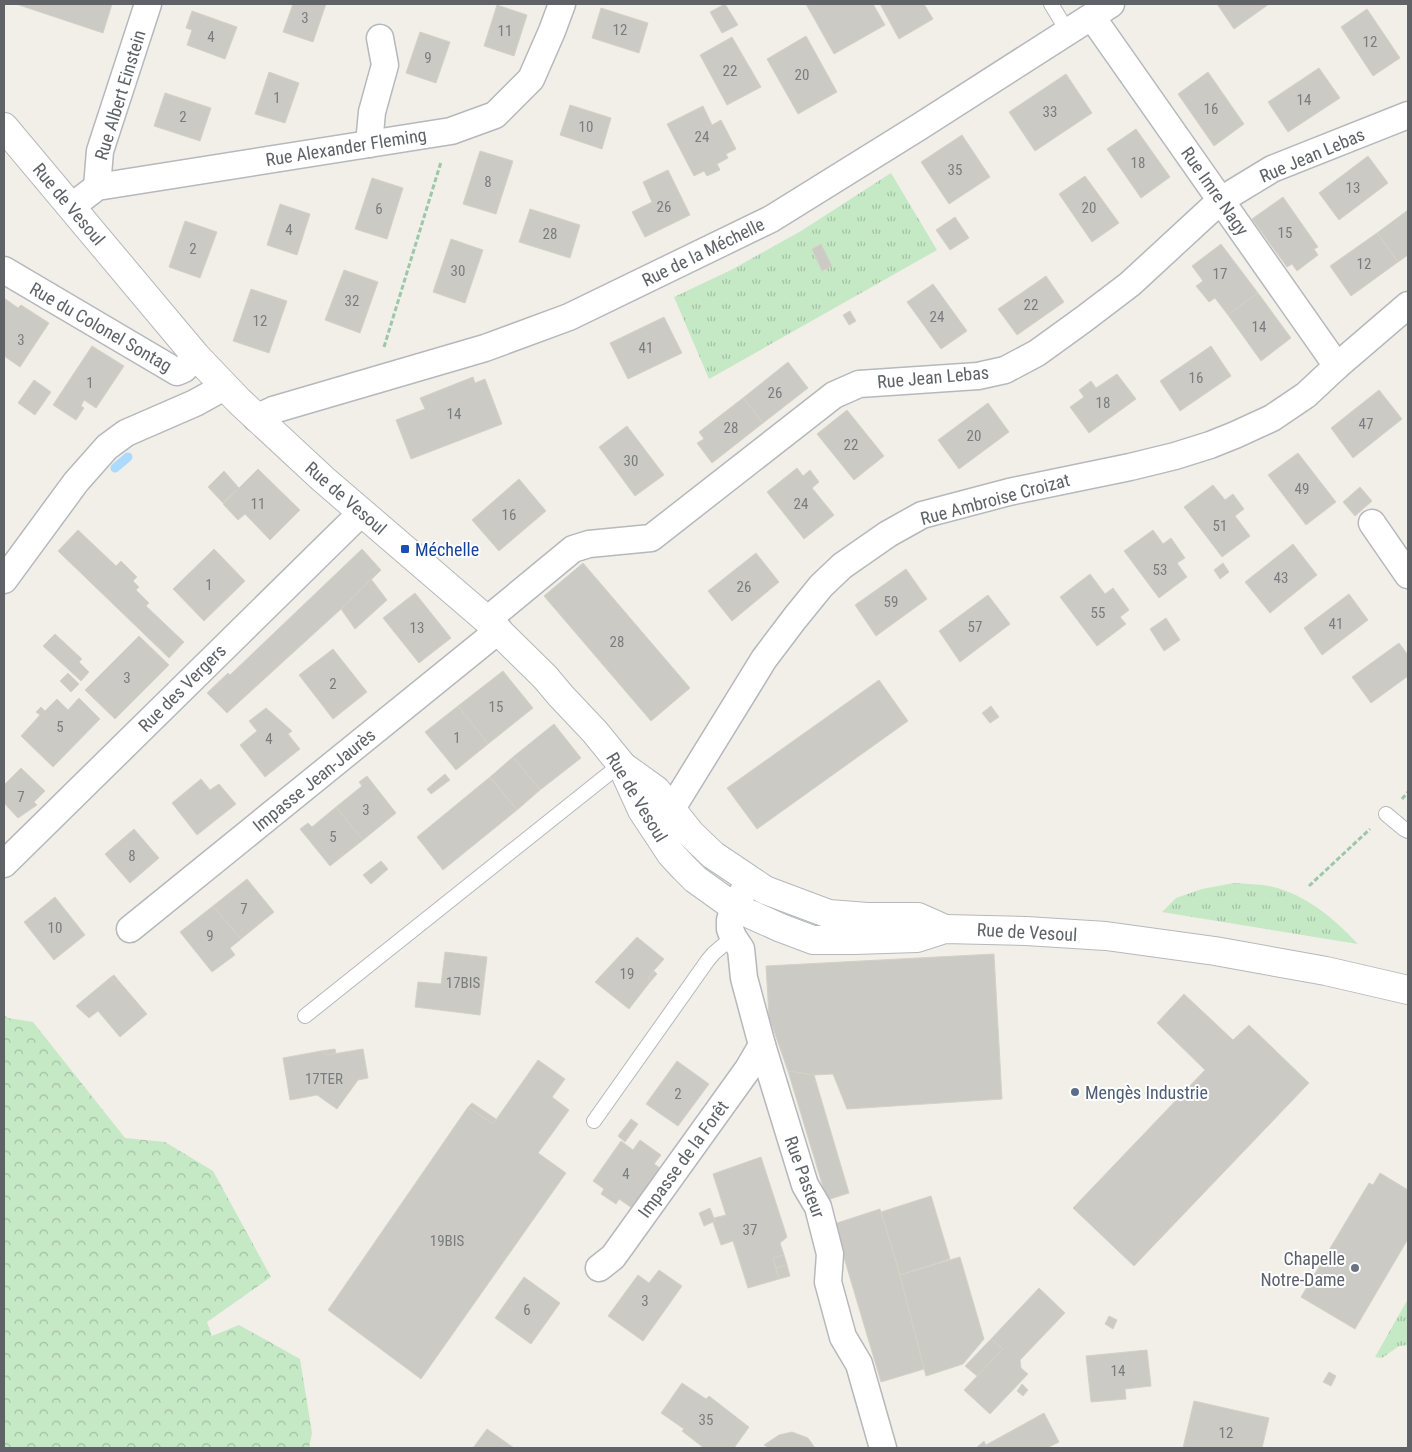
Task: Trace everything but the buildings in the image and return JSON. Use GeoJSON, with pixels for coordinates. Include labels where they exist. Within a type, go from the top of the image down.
{"type":"FeatureCollection","features":[{"type":"Feature","properties":{"kind":"street","name":"Rue Albert Einstein"},"geometry":{"type":"LineString","coordinates":[[97,187],[100,151],[148,4]]}},
{"type":"Feature","properties":{"kind":"street","name":"Rue Alexander Fleming"},"geometry":{"type":"LineString","coordinates":[[71,207],[97,187],[451,131],[495,114],[531,79],[562,4]]}},
{"type":"Feature","properties":{"kind":"street","name":"Rue de la Méchelle"},"geometry":{"type":"LineString","coordinates":[[256,418],[273,410],[485,348],[569,317],[771,219],[919,128],[1101,10]]}},
{"type":"Feature","properties":{"kind":"street","name":"Rue Imre Nagy"},"geometry":{"type":"LineString","coordinates":[[1101,10],[1221,200],[1337,366]]}},
{"type":"Feature","properties":{"kind":"street"},"geometry":{"type":"LineString","coordinates":[[369,144],[372,112],[385,66],[380,38]]}},
{"type":"Feature","properties":{"kind":"street","name":"Rue Jean Lebas"},"geometry":{"type":"LineString","coordinates":[[493,625],[573,549],[588,544],[651,538],[834,395],[859,384],[978,376],[1005,370],[1036,354],[1130,284],[1221,200],[1272,169],[1408,115]]}},
{"type":"Feature","properties":{"kind":"street","name":"Rue de Vesoul"},"geometry":{"type":"LineString","coordinates":[[4,126],[224,387],[360,512],[493,625],[545,677],[621,764],[642,810],[671,854],[710,890],[734,907],[813,940],[917,938],[945,929],[1026,931],[1106,936],[1215,951],[1326,971],[1408,990]]}},
{"type":"Feature","properties":{"kind":"street","name":"Rue du Colonel Sontag"},"geometry":{"type":"LineString","coordinates":[[4,270],[177,372],[184,369],[196,356]]}},
{"type":"Feature","properties":{"kind":"street","name":"Rue Ambroise Croizat"},"geometry":{"type":"LineString","coordinates":[[671,810],[760,667],[795,618],[821,586],[842,566],[888,534],[922,515],[1009,492],[1130,467],[1210,446],[1272,418],[1306,395],[1337,366],[1406,313]]}},
{"type":"Feature","properties":{"kind":"street"},"geometry":{"type":"LineString","coordinates":[[4,580],[76,482],[107,447],[126,433],[195,403],[224,387]]}},
{"type":"Feature","properties":{"kind":"street","name":"Rue des Vergers"},"geometry":{"type":"LineString","coordinates":[[4,864],[360,512]]}},
{"type":"Feature","properties":{"kind":"street"},"geometry":{"type":"LineString","coordinates":[[1372,523],[1406,569]]}},
{"type":"Feature","properties":{"kind":"street","name":"Impasse Jean-Jaurès"},"geometry":{"type":"LineString","coordinates":[[130,929],[493,625]]}},
{"type":"Feature","properties":{"kind":"street"},"geometry":{"type":"LineString","coordinates":[[621,764],[656,790],[690,834],[714,854],[765,890],[829,914],[867,917],[918,917],[945,929]]}},
{"type":"Feature","properties":{"kind":"street"},"geometry":{"type":"LineString","coordinates":[[642,810],[671,810]]}},
{"type":"Feature","properties":{"kind":"street","name":"Rue Pasteur"},"geometry":{"type":"LineString","coordinates":[[750,880],[734,907],[730,920],[730,929],[741,949],[744,978],[762,1045],[805,1185],[818,1207],[830,1254],[828,1282],[843,1337],[859,1364],[882,1448]]}},
{"type":"Feature","properties":{"kind":"street","name":"Impasse de la Forêt"},"geometry":{"type":"LineString","coordinates":[[599,1268],[613,1257],[742,1077],[762,1045]]}},
{"type":"Feature","properties":{"kind":"lane"},"geometry":{"type":"LineString","coordinates":[[1051,4],[1068,32]]}},
{"type":"Feature","properties":{"kind":"lane"},"geometry":{"type":"LineString","coordinates":[[305,1016],[621,764]]}},
{"type":"Feature","properties":{"kind":"lane"},"geometry":{"type":"LineString","coordinates":[[1386,814],[1408,831]]}},
{"type":"Feature","properties":{"kind":"lane"},"geometry":{"type":"LineString","coordinates":[[594,1122],[708,960],[733,937]]}},
{"type":"Feature","properties":{"kind":"path"},"geometry":{"type":"LineString","coordinates":[[378,380],[381,356],[451,131]]}},
{"type":"Feature","properties":{"kind":"path"},"geometry":{"type":"LineString","coordinates":[[1309,886],[1408,792]]}},
{"type":"Feature","properties":{"kind":"green space"},"geometry":{"type":"Polygon","coordinates":[[[891,173],[937,250],[709,379],[674,297],[731,270],[801,231],[891,173]]]}},
{"type":"Feature","properties":{"kind":"green space"},"geometry":{"type":"Polygon","coordinates":[[[1234,883],[1269,886],[1294,894],[1318,908],[1358,944],[1162,912],[1176,898],[1202,889],[1234,883]]]}},
{"type":"Feature","properties":{"kind":"green space"},"geometry":{"type":"Polygon","coordinates":[[[4,1015],[8,1018],[33,1022],[125,1138],[165,1142],[213,1171],[271,1277],[207,1322],[212,1336],[239,1325],[300,1359],[312,1433],[309,1448],[4,1448],[4,1015]]]}},
{"type":"Feature","properties":{"kind":"green space"},"geometry":{"type":"Polygon","coordinates":[[[1408,1299],[1408,1345],[1399,1346],[1382,1358],[1375,1357],[1408,1299]]]}},
{"type":"Feature","properties":{"kind":"waterway"},"geometry":{"type":"LineString","coordinates":[[115,468],[128,457]]}},
{"type":"Feature","properties":{"kind":"place","name":"Méchelle"},"geometry":{"type":"Point","coordinates":[405,549]}},
{"type":"Feature","properties":{"kind":"place","name":"Mengès Industrie"},"geometry":{"type":"Point","coordinates":[1075,1092]}},
{"type":"Feature","properties":{"kind":"place","name":"Chapelle Notre-Dame"},"geometry":{"type":"Point","coordinates":[1355,1268]}}]}
